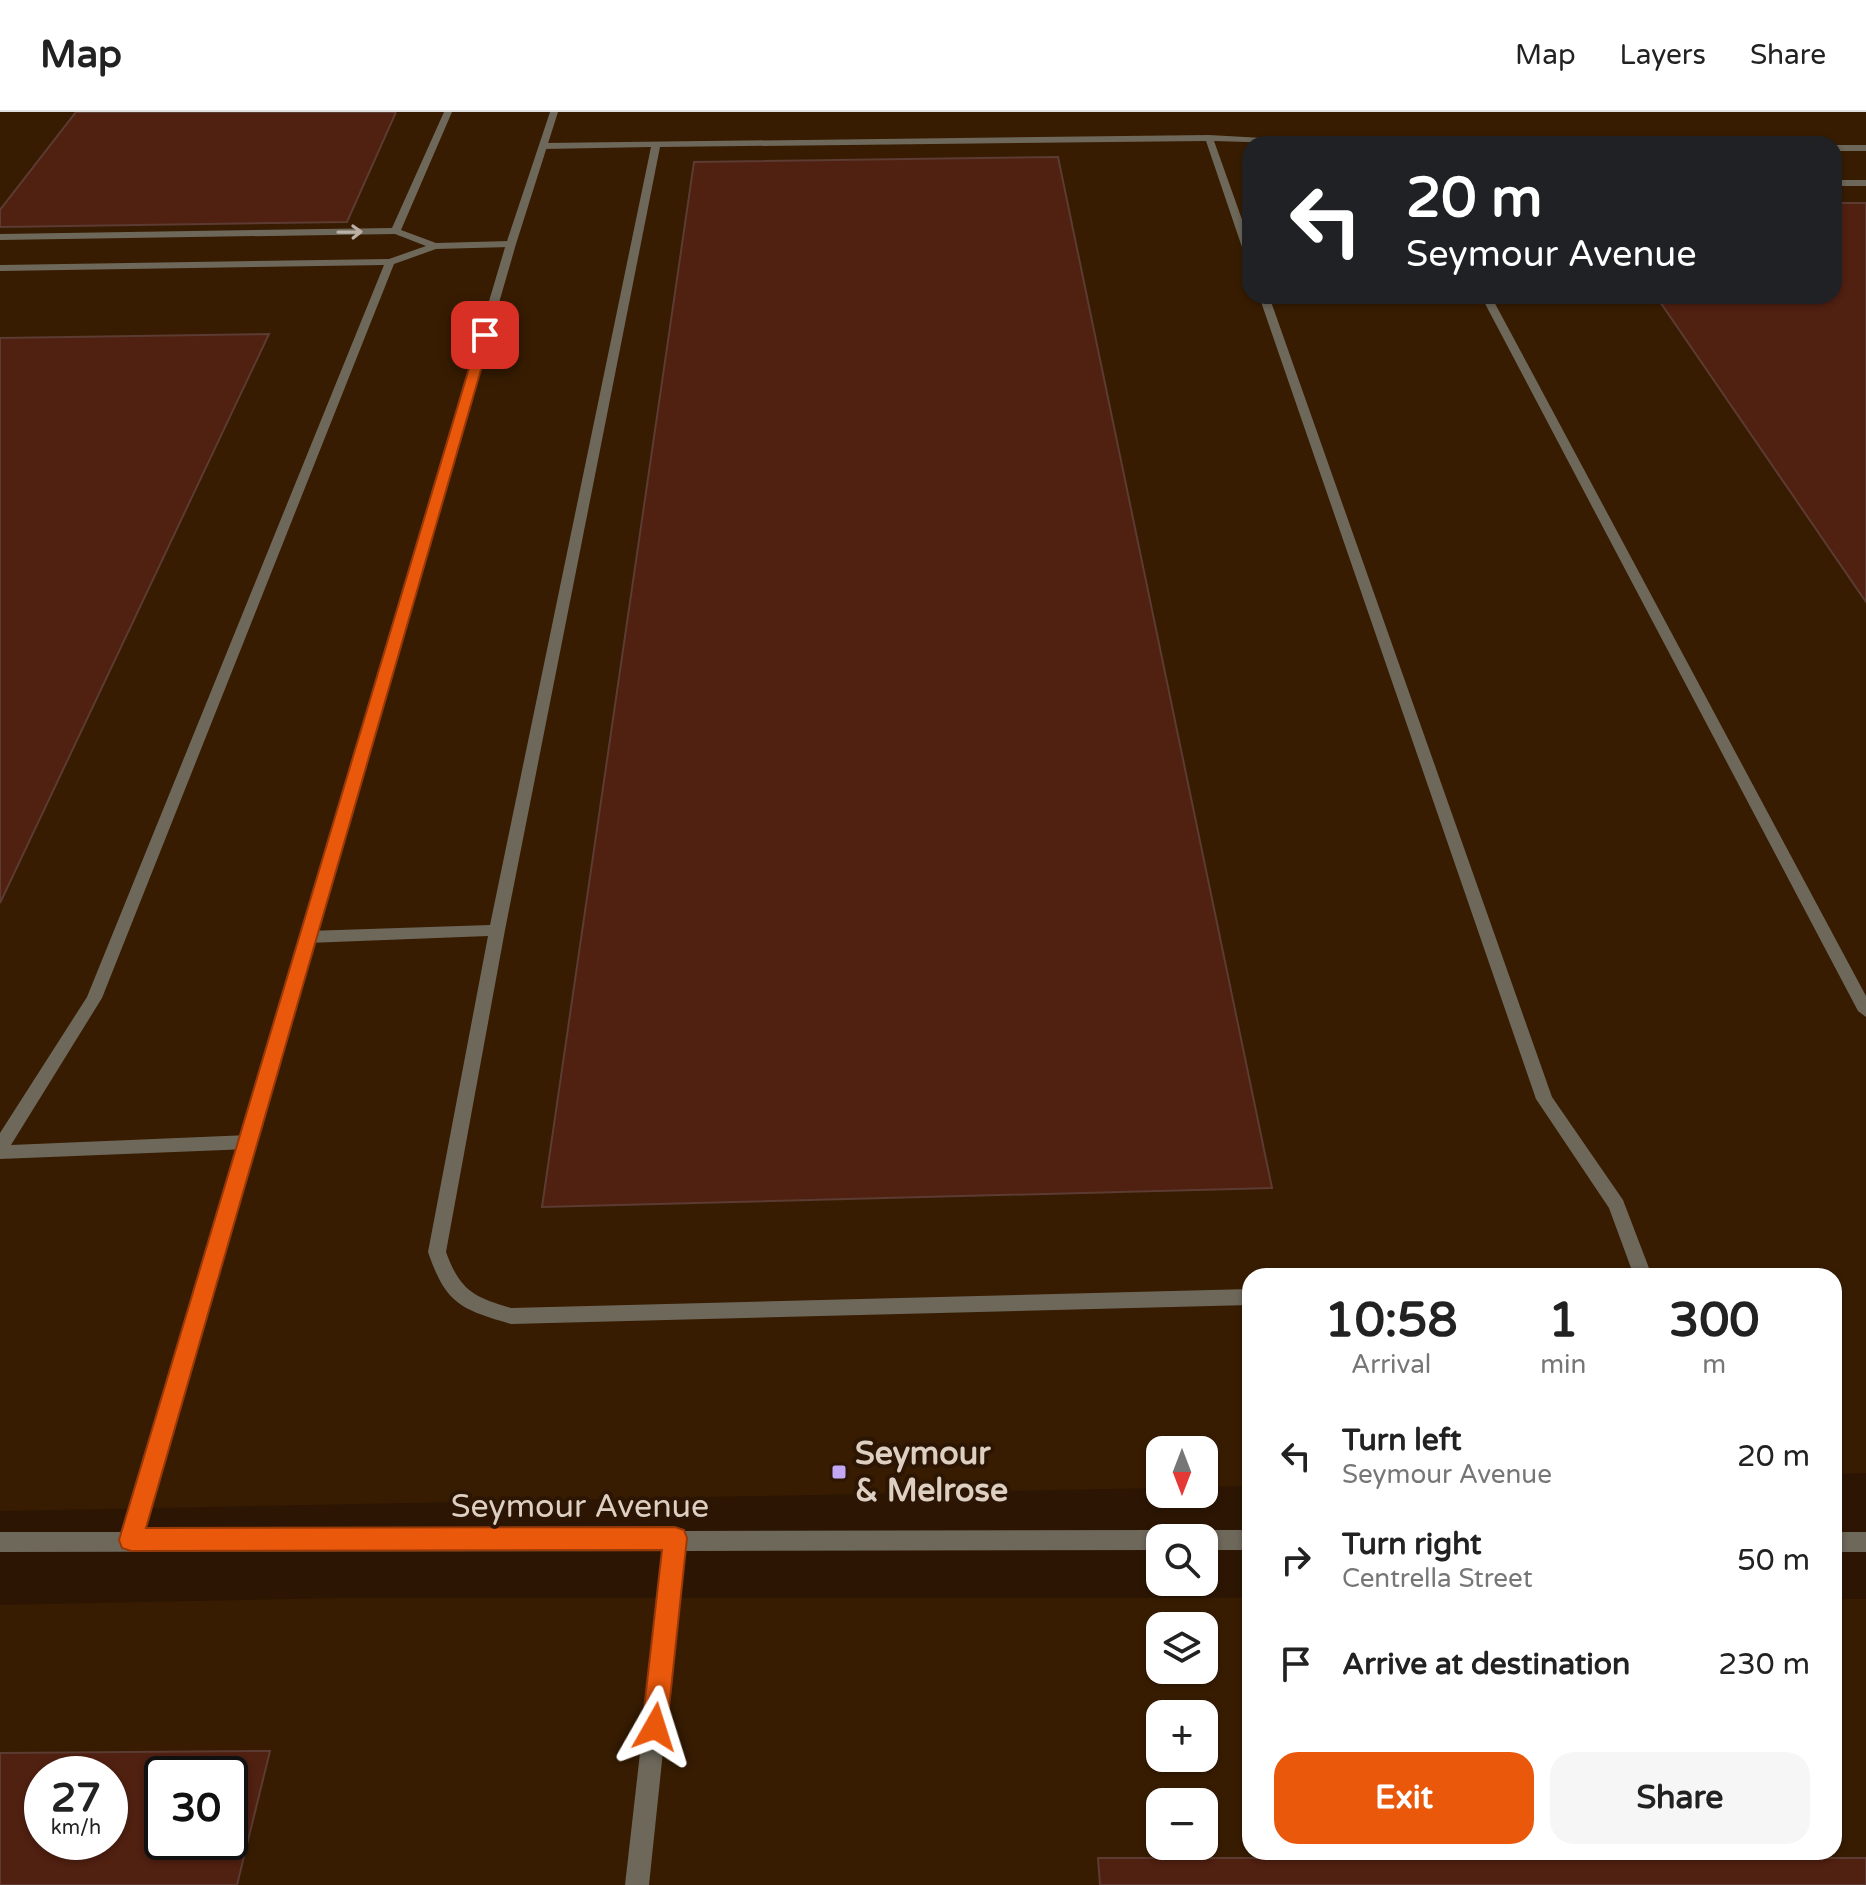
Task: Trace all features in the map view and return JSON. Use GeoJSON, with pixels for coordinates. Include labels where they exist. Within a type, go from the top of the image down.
{"type":"FeatureCollection","features":[{"type":"Feature","properties":{"kind":"street"},"geometry":{"type":"LineString","coordinates":[[396,231],[448,112]]}},
{"type":"Feature","properties":{"kind":"street"},"geometry":{"type":"LineString","coordinates":[[131,1540],[511,244],[554,112]]}},
{"type":"Feature","properties":{"kind":"street"},"geometry":{"type":"LineString","coordinates":[[1209,138],[1242,233]]}},
{"type":"Feature","properties":{"kind":"street"},"geometry":{"type":"LineString","coordinates":[[544,146],[1242,140]]}},
{"type":"Feature","properties":{"kind":"street"},"geometry":{"type":"LineString","coordinates":[[656,143],[497,930],[437,1252],[447,1283],[473,1305],[511,1316],[1242,1297]]}},
{"type":"Feature","properties":{"kind":"street"},"geometry":{"type":"LineString","coordinates":[[1842,148],[1866,148]]}},
{"type":"Feature","properties":{"kind":"street"},"geometry":{"type":"LineString","coordinates":[[1842,183],[1866,183]]}},
{"type":"Feature","properties":{"kind":"street"},"geometry":{"type":"LineString","coordinates":[[0,237],[396,231],[435,246]]}},
{"type":"Feature","properties":{"kind":"street"},"geometry":{"type":"LineString","coordinates":[[0,268],[390,262],[435,246],[511,244]]}},
{"type":"Feature","properties":{"kind":"street"},"geometry":{"type":"LineString","coordinates":[[0,1149],[94,998],[390,262]]}},
{"type":"Feature","properties":{"kind":"street"},"geometry":{"type":"LineString","coordinates":[[1267,304],[1544,1099],[1617,1205],[1640,1268]]}},
{"type":"Feature","properties":{"kind":"street"},"geometry":{"type":"LineString","coordinates":[[1490,304],[1866,1011]]}},
{"type":"Feature","properties":{"kind":"street"},"geometry":{"type":"LineString","coordinates":[[308,937],[497,930]]}},
{"type":"Feature","properties":{"kind":"street"},"geometry":{"type":"LineString","coordinates":[[0,1149],[249,1142]]}},
{"type":"Feature","properties":{"kind":"street"},"geometry":{"type":"LineString","coordinates":[[637,1885],[675,1538]]}},
{"type":"Feature","properties":{"kind":"street","name":"Seymour Avenue"},"geometry":{"type":"LineString","coordinates":[[0,1542],[675,1538],[1146,1540]]}},
{"type":"Feature","properties":{"kind":"street"},"geometry":{"type":"LineString","coordinates":[[1218,1540],[1242,1540]]}},
{"type":"Feature","properties":{"kind":"street"},"geometry":{"type":"LineString","coordinates":[[1842,1542],[1866,1542]]}},
{"type":"Feature","properties":{"kind":"shaded area"},"geometry":{"type":"Polygon","coordinates":[[[0,112],[1866,112],[1866,1473],[1842,1474],[1842,1268],[1242,1268],[1242,1486],[1218,1487],[1218,1436],[1146,1436],[1146,1488],[0,1511],[0,112]]]}},
{"type":"Feature","properties":{"kind":"shaded area"},"geometry":{"type":"Polygon","coordinates":[[[341,1598],[1242,1598],[1242,1860],[1842,1860],[1842,1599],[1866,1599],[1866,1885],[0,1885],[0,1605],[341,1598]]]}},
{"type":"Feature","properties":{"kind":"building"},"geometry":{"type":"Polygon","coordinates":[[[76,112],[396,112],[347,222],[0,227],[0,210],[76,112]]]}},
{"type":"Feature","properties":{"kind":"building"},"geometry":{"type":"Polygon","coordinates":[[[1058,157],[1272,1188],[542,1207],[694,162],[1058,157]]]}},
{"type":"Feature","properties":{"kind":"building"},"geometry":{"type":"Polygon","coordinates":[[[1842,203],[1866,203],[1866,602],[1661,304],[1842,304],[1842,203]]]}},
{"type":"Feature","properties":{"kind":"building"},"geometry":{"type":"Polygon","coordinates":[[[269,334],[0,903],[0,338],[269,334]]]}},
{"type":"Feature","properties":{"kind":"building"},"geometry":{"type":"Polygon","coordinates":[[[270,1751],[248,1840],[248,1756],[144,1756],[144,1860],[243,1860],[237,1885],[0,1885],[0,1753],[270,1751]]]}},
{"type":"Feature","properties":{"kind":"building"},"geometry":{"type":"Polygon","coordinates":[[[1098,1858],[1866,1858],[1866,1885],[1100,1885],[1098,1858]]]}},
{"type":"Feature","properties":{"kind":"place","name":"Seymour & Melrose"},"geometry":{"type":"Point","coordinates":[839,1472]}},
{"type":"Feature","properties":{"kind":"route"},"geometry":{"type":"LineString","coordinates":[[485,335],[131,1540],[675,1538],[655,1727]]}}]}
